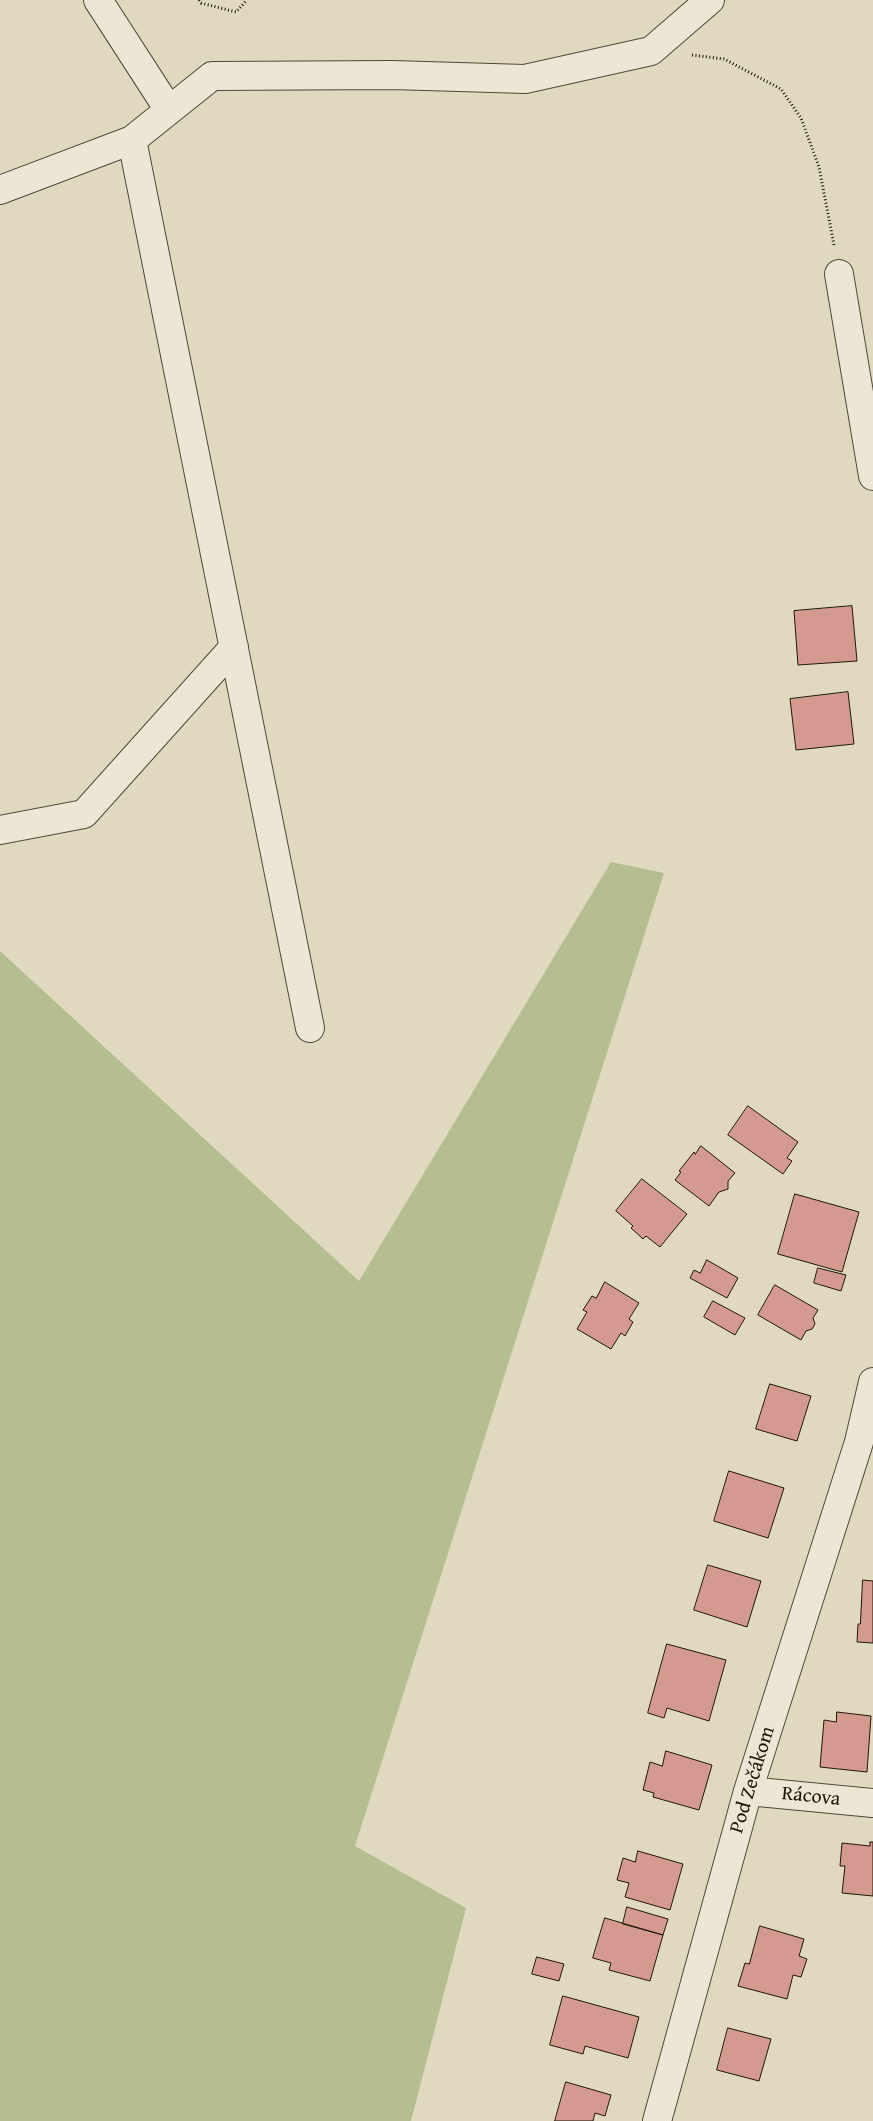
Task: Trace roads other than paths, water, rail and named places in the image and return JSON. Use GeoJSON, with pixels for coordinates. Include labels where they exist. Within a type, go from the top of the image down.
{"type":"FeatureCollection","features":[{"type":"Feature","properties":{"kind":"street"},"geometry":{"type":"LineString","coordinates":[[98,0],[169,110]]}},
{"type":"Feature","properties":{"kind":"street"},"geometry":{"type":"LineString","coordinates":[[0,190],[132,140],[212,76],[392,76],[525,79],[651,51],[710,0]]}},
{"type":"Feature","properties":{"kind":"street"},"geometry":{"type":"LineString","coordinates":[[132,140],[310,1028]]}},
{"type":"Feature","properties":{"kind":"street"},"geometry":{"type":"LineString","coordinates":[[839,274],[873,476]]}},
{"type":"Feature","properties":{"kind":"street"},"geometry":{"type":"LineString","coordinates":[[0,830],[84,814],[234,647]]}},
{"type":"Feature","properties":{"kind":"street","name":"Pod Zečákom"},"geometry":{"type":"LineString","coordinates":[[657,2121],[748,1791],[866,1441],[873,1382]]}},
{"type":"Feature","properties":{"kind":"street","name":"Rácova"},"geometry":{"type":"LineString","coordinates":[[748,1791],[873,1803]]}}]}
